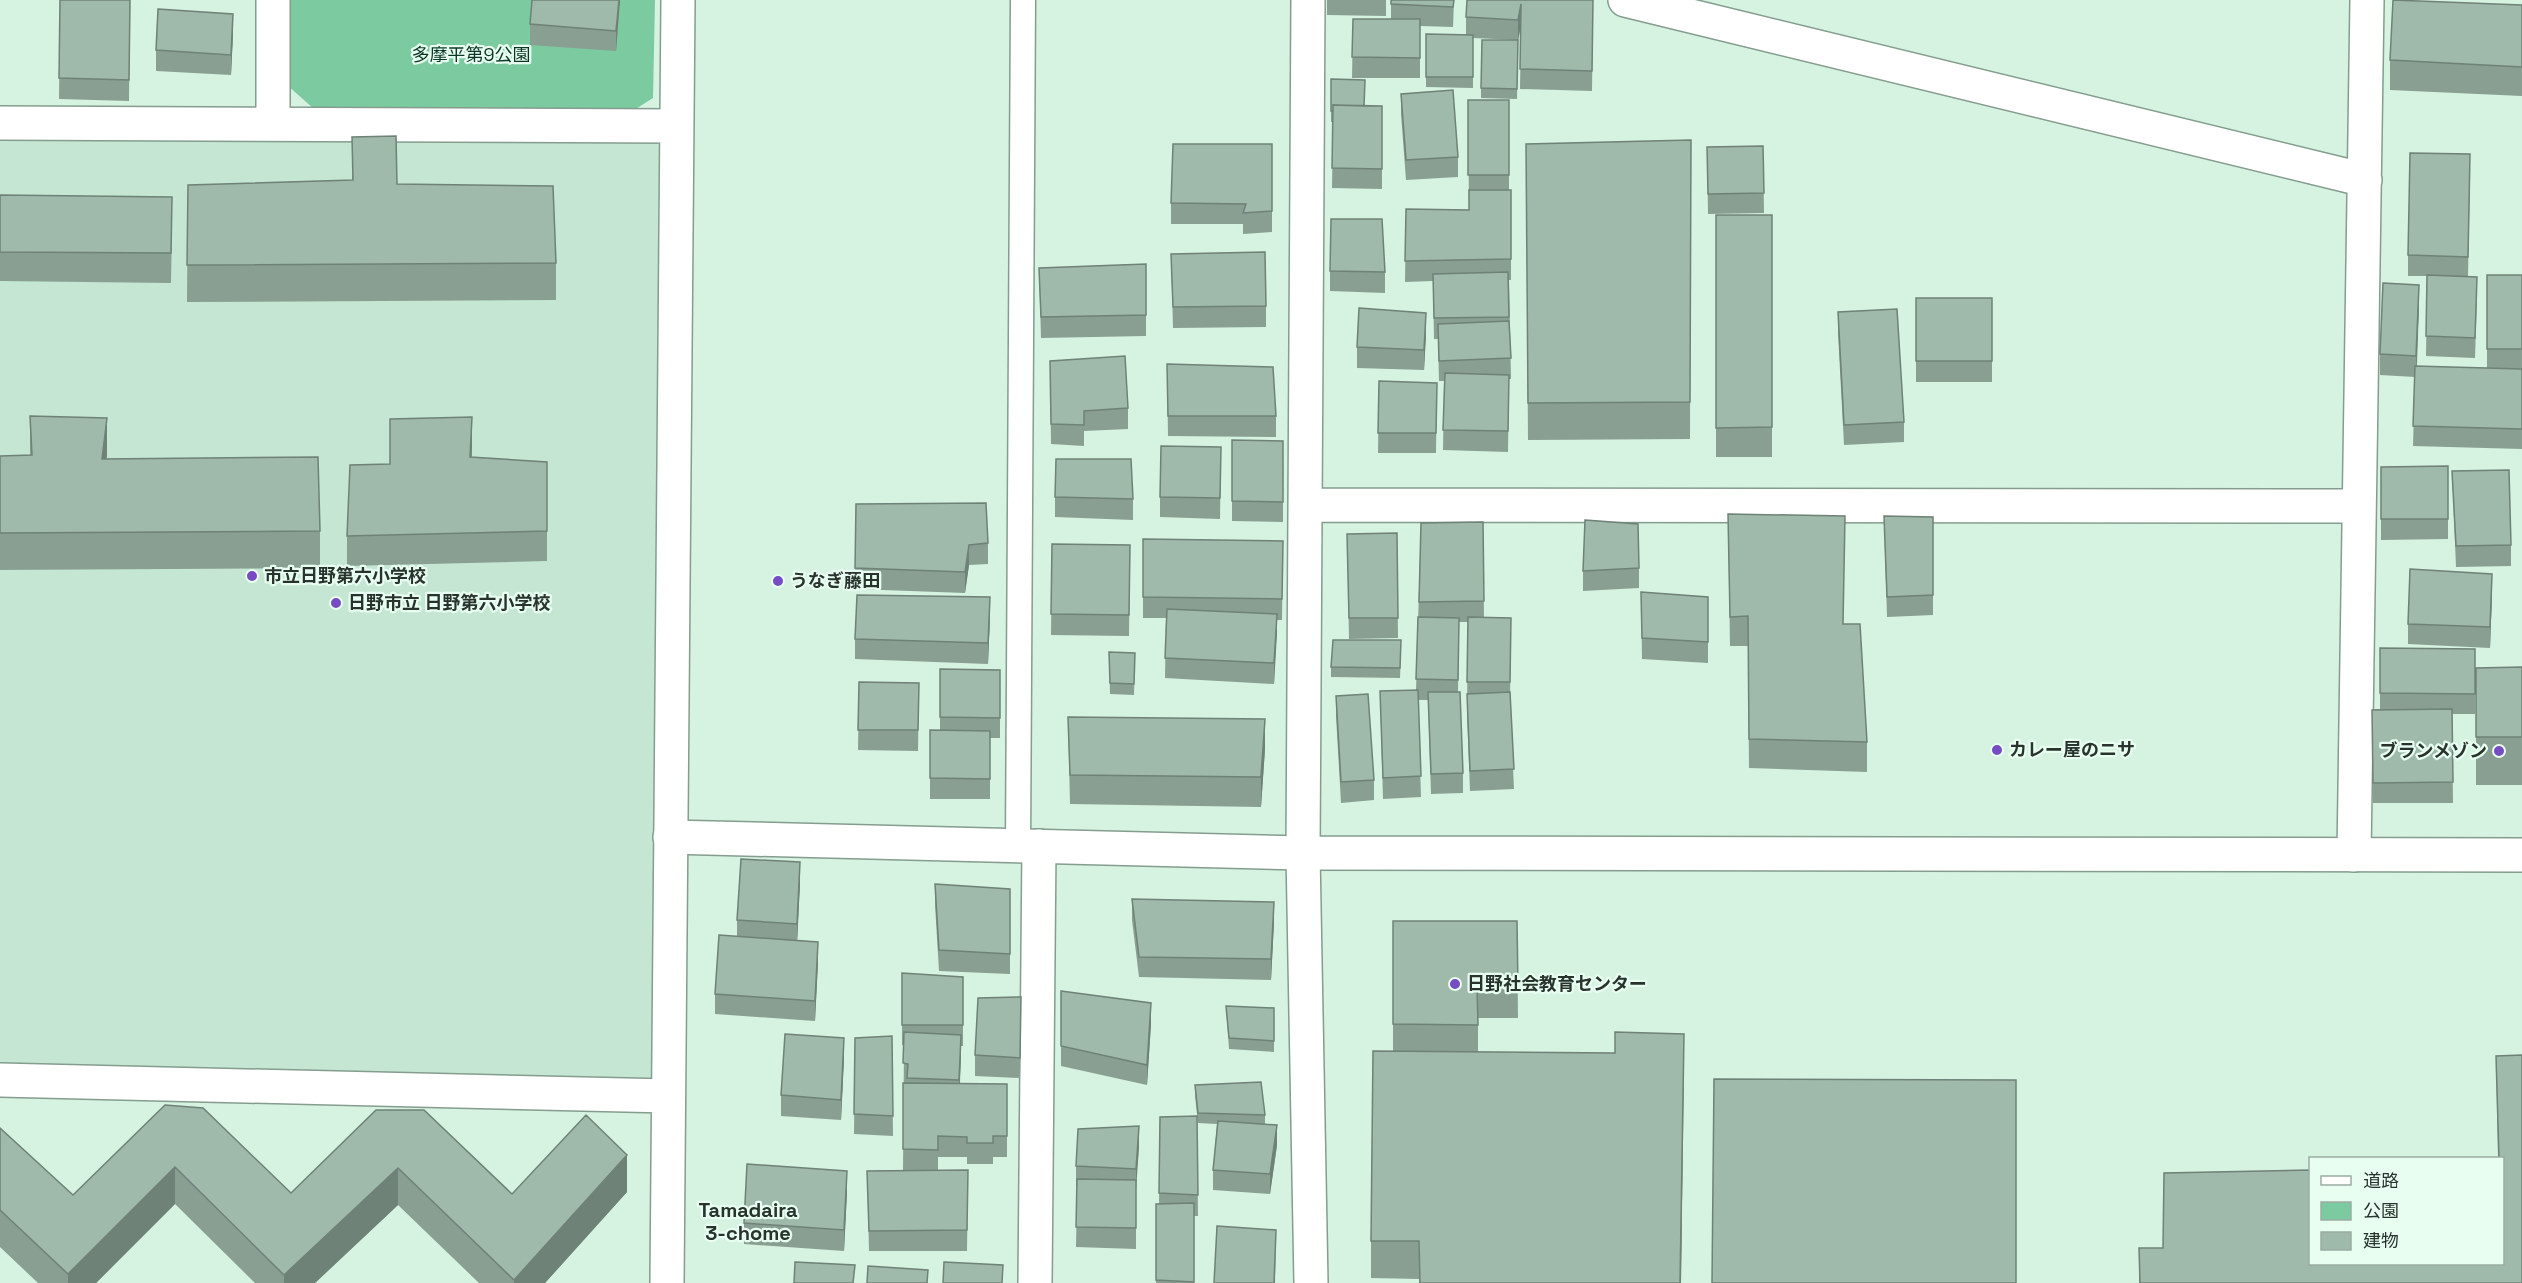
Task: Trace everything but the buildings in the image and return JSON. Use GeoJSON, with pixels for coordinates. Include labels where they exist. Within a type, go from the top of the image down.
{"type":"FeatureCollection","features":[{"type":"Feature","properties":{"kind":"street"},"geometry":{"type":"LineString","coordinates":[[273,0],[273,124]]}},
{"type":"Feature","properties":{"kind":"street"},"geometry":{"type":"LineString","coordinates":[[667,1283],[678,0]]}},
{"type":"Feature","properties":{"kind":"street"},"geometry":{"type":"LineString","coordinates":[[1308,0],[1303,852],[1311,1283]]}},
{"type":"Feature","properties":{"kind":"street"},"geometry":{"type":"LineString","coordinates":[[1625,0],[2365,180]]}},
{"type":"Feature","properties":{"kind":"street"},"geometry":{"type":"LineString","coordinates":[[2354,855],[2367,0]]}},
{"type":"Feature","properties":{"kind":"street"},"geometry":{"type":"LineString","coordinates":[[0,123],[676,126]]}},
{"type":"Feature","properties":{"kind":"street"},"geometry":{"type":"LineString","coordinates":[[1306,505],[2359,506]]}},
{"type":"Feature","properties":{"kind":"street"},"geometry":{"type":"LineString","coordinates":[[670,837],[1303,852],[2522,855]]}},
{"type":"Feature","properties":{"kind":"street"},"geometry":{"type":"LineString","coordinates":[[1029,845],[1035,1283]]}},
{"type":"Feature","properties":{"kind":"street"},"geometry":{"type":"LineString","coordinates":[[0,1080],[668,1096]]}},
{"type":"Feature","properties":{"kind":"lane"},"geometry":{"type":"LineString","coordinates":[[1023,0],[1029,845]]}},
{"type":"Feature","properties":{"kind":"shaded area","name":"日野市立 日野第六小学校"},"geometry":{"type":"Polygon","coordinates":[[[0,123],[676,126],[668,1096],[0,1080],[0,123]]]}},
{"type":"Feature","properties":{"kind":"green space","name":"多摩平第9公園"},"geometry":{"type":"Polygon","coordinates":[[[290,0],[655,0],[653,98],[634,110],[313,108],[287,85],[290,0]]]}},
{"type":"Feature","properties":{"kind":"place","name":"市立日野第六小学校"},"geometry":{"type":"Point","coordinates":[252,576]}},
{"type":"Feature","properties":{"kind":"place","name":"うなぎ藤田"},"geometry":{"type":"Point","coordinates":[778,581]}},
{"type":"Feature","properties":{"kind":"place","name":"日野市立 日野第六小学校"},"geometry":{"type":"Point","coordinates":[336,603]}},
{"type":"Feature","properties":{"kind":"place","name":"カレー屋のニサ"},"geometry":{"type":"Point","coordinates":[1997,750]}},
{"type":"Feature","properties":{"kind":"place","name":"ブランメゾン"},"geometry":{"type":"Point","coordinates":[2499,751]}},
{"type":"Feature","properties":{"kind":"place","name":"日野社会教育センター"},"geometry":{"type":"Point","coordinates":[1455,984]}},
{"type":"Feature","properties":{"kind":"district","name":"Tamadaira 3-chome"},"geometry":{"type":"Point","coordinates":[748,1222]}}]}
